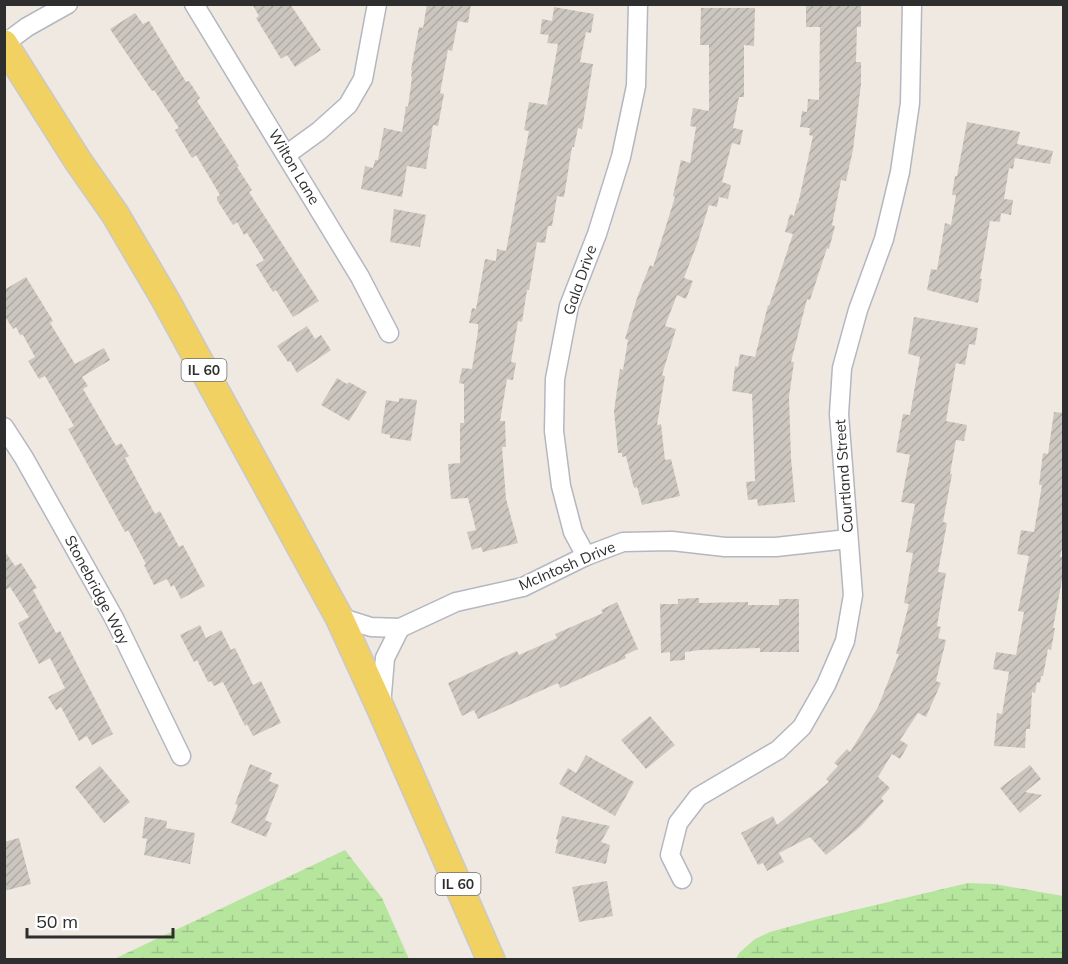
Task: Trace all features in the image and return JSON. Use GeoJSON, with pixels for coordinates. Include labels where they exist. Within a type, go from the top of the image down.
{"type":"FeatureCollection","features":[{"type":"Feature","properties":{"kind":"main road","name":"IL 60"},"geometry":{"type":"LineString","coordinates":[[4,44],[78,161],[115,214],[165,299],[339,617],[491,960]]}},
{"type":"Feature","properties":{"kind":"street"},"geometry":{"type":"LineString","coordinates":[[4,44],[27,27],[68,4]]}},
{"type":"Feature","properties":{"kind":"street","name":"Wilton Lane"},"geometry":{"type":"LineString","coordinates":[[194,4],[360,277],[389,333]]}},
{"type":"Feature","properties":{"kind":"street"},"geometry":{"type":"LineString","coordinates":[[286,154],[348,105],[363,79],[377,4]]}},
{"type":"Feature","properties":{"kind":"street","name":"Gala Drive"},"geometry":{"type":"LineString","coordinates":[[586,555],[573,532],[561,486],[554,431],[555,379],[569,306],[597,234],[621,157],[636,86],[638,4]]}},
{"type":"Feature","properties":{"kind":"street","name":"Courtland Street"},"geometry":{"type":"LineString","coordinates":[[682,879],[670,855],[678,823],[698,797],[778,750],[802,727],[826,685],[845,641],[853,595],[839,414],[842,368],[858,309],[884,239],[900,172],[910,103],[912,4]]}},
{"type":"Feature","properties":{"kind":"street","name":"Stonebridge Way"},"geometry":{"type":"LineString","coordinates":[[4,427],[24,458],[114,618],[182,756]]}},
{"type":"Feature","properties":{"kind":"street","name":"McIntosh Drive"},"geometry":{"type":"LineString","coordinates":[[339,617],[371,627],[400,628],[456,602],[523,587],[586,555],[623,542],[776,547],[848,539]]}},
{"type":"Feature","properties":{"kind":"street"},"geometry":{"type":"LineString","coordinates":[[381,709],[385,658],[400,628]]}},
{"type":"Feature","properties":{"kind":"green space"},"geometry":{"type":"Polygon","coordinates":[[[345,850],[382,898],[409,959],[114,959],[345,850]]]}},
{"type":"Feature","properties":{"kind":"green space"},"geometry":{"type":"Polygon","coordinates":[[[968,883],[994,884],[1063,896],[1063,959],[736,959],[739,953],[755,939],[770,932],[968,883]]]}},
{"type":"Feature","properties":{"kind":"building"},"geometry":{"type":"Polygon","coordinates":[[[252,4],[290,4],[321,50],[295,67],[287,55],[281,59],[256,18],[259,16],[252,4]]]}},
{"type":"Feature","properties":{"kind":"building"},"geometry":{"type":"Polygon","coordinates":[[[427,4],[471,4],[468,23],[458,21],[452,51],[448,50],[440,93],[444,94],[438,126],[433,125],[426,169],[407,166],[402,197],[361,189],[365,166],[373,168],[375,160],[378,160],[384,128],[402,132],[406,106],[408,107],[411,70],[419,27],[423,28],[427,4]]]}},
{"type":"Feature","properties":{"kind":"building"},"geometry":{"type":"Polygon","coordinates":[[[806,4],[861,4],[861,27],[857,27],[856,62],[861,62],[861,84],[853,150],[846,181],[841,180],[832,225],[835,226],[810,300],[807,299],[791,362],[794,362],[789,397],[795,502],[758,506],[757,499],[748,500],[746,482],[755,481],[752,394],[732,391],[735,366],[738,367],[740,354],[755,357],[768,305],[793,234],[785,232],[790,214],[794,216],[798,204],[813,136],[809,135],[810,128],[800,127],[802,111],[807,112],[808,99],[819,100],[820,27],[806,27],[806,4]]]}},
{"type":"Feature","properties":{"kind":"building"},"geometry":{"type":"Polygon","coordinates":[[[554,7],[594,14],[591,33],[586,32],[580,62],[593,64],[582,129],[578,128],[574,147],[572,147],[564,197],[557,196],[552,226],[548,226],[545,243],[537,242],[522,322],[518,321],[511,362],[516,363],[513,380],[507,379],[500,421],[505,421],[506,447],[502,447],[506,499],[518,543],[483,552],[481,547],[472,550],[467,532],[476,530],[468,498],[451,499],[448,464],[460,463],[460,423],[464,423],[464,384],[459,383],[462,368],[472,369],[478,324],[469,323],[472,308],[476,309],[485,259],[496,261],[497,249],[506,251],[529,131],[524,130],[529,102],[547,105],[558,44],[547,43],[549,35],[540,34],[542,19],[552,21],[554,7]]]}},
{"type":"Feature","properties":{"kind":"building"},"geometry":{"type":"Polygon","coordinates":[[[701,8],[755,8],[754,46],[744,45],[744,97],[739,97],[733,128],[743,130],[740,145],[732,143],[722,182],[731,185],[728,199],[719,197],[717,207],[709,205],[684,278],[693,281],[686,299],[677,295],[665,326],[676,329],[662,375],[665,376],[657,425],[661,424],[665,460],[671,459],[680,496],[642,505],[637,487],[634,488],[626,456],[622,457],[622,453],[618,453],[614,411],[620,369],[623,370],[628,340],[625,339],[637,298],[650,265],[653,267],[675,197],[673,196],[681,160],[690,163],[696,127],[690,126],[693,108],[709,111],[709,45],[700,45],[701,8]]]}},
{"type":"Feature","properties":{"kind":"building"},"geometry":{"type":"Polygon","coordinates":[[[135,13],[143,24],[149,21],[186,82],[189,81],[200,98],[197,101],[239,166],[237,167],[252,190],[249,192],[319,301],[293,317],[276,290],[273,292],[256,265],[264,260],[247,233],[244,235],[237,222],[233,225],[217,200],[220,195],[196,155],[192,158],[175,130],[179,128],[110,29],[135,13]]]}},
{"type":"Feature","properties":{"kind":"building"},"geometry":{"type":"Polygon","coordinates":[[[967,122],[1020,132],[1017,144],[1053,151],[1050,164],[1015,158],[1013,169],[1009,168],[1004,199],[1013,200],[1011,215],[1001,213],[1000,222],[990,221],[978,303],[927,290],[931,269],[937,270],[945,223],[951,225],[956,195],[952,195],[967,122]]]}},
{"type":"Feature","properties":{"kind":"building"},"geometry":{"type":"Polygon","coordinates":[[[394,209],[426,215],[420,247],[390,242],[394,209]]]}},
{"type":"Feature","properties":{"kind":"building"},"geometry":{"type":"Polygon","coordinates":[[[26,277],[53,321],[50,323],[75,364],[104,348],[110,360],[82,377],[88,386],[83,389],[116,446],[121,443],[129,456],[125,458],[155,514],[160,511],[179,547],[183,545],[205,586],[181,599],[174,585],[171,587],[167,579],[154,585],[128,530],[125,532],[68,429],[74,426],[45,376],[39,379],[28,361],[35,357],[23,335],[20,335],[16,327],[13,329],[4,315],[4,290],[26,277]]]}},
{"type":"Feature","properties":{"kind":"building"},"geometry":{"type":"Polygon","coordinates":[[[914,317],[978,328],[975,345],[969,344],[965,365],[956,363],[946,421],[967,425],[964,441],[956,440],[943,522],[947,523],[938,572],[946,573],[937,626],[941,627],[938,638],[946,640],[936,681],[941,683],[926,717],[918,713],[900,740],[908,745],[900,759],[892,754],[878,777],[890,788],[881,798],[884,801],[860,827],[826,855],[810,837],[779,853],[784,862],[767,871],[763,863],[758,865],[741,833],[773,816],[777,825],[829,782],[826,779],[838,766],[834,763],[847,749],[850,752],[878,707],[899,654],[896,654],[909,604],[904,603],[913,553],[906,552],[915,504],[901,502],[910,455],[896,452],[903,414],[910,415],[920,357],[908,354],[914,317]]]}},
{"type":"Feature","properties":{"kind":"building"},"geometry":{"type":"Polygon","coordinates":[[[307,326],[315,339],[321,335],[331,350],[297,373],[277,346],[307,326]]]}},
{"type":"Feature","properties":{"kind":"building"},"geometry":{"type":"Polygon","coordinates":[[[337,378],[367,392],[349,421],[321,405],[337,378]]]}},
{"type":"Feature","properties":{"kind":"building"},"geometry":{"type":"Polygon","coordinates":[[[399,398],[417,400],[411,441],[390,438],[390,435],[381,433],[386,400],[399,402],[399,398]]]}},
{"type":"Feature","properties":{"kind":"building"},"geometry":{"type":"Polygon","coordinates":[[[1054,412],[1064,413],[1064,539],[1060,557],[1064,557],[1064,569],[1053,628],[1055,628],[1043,676],[1041,676],[1040,683],[1037,682],[1035,693],[1032,692],[1030,729],[1026,729],[1025,748],[994,746],[997,713],[1002,714],[1009,672],[993,669],[996,652],[1016,655],[1024,612],[1018,611],[1029,556],[1017,554],[1021,530],[1034,532],[1042,485],[1039,485],[1043,453],[1048,454],[1054,412]]]}},
{"type":"Feature","properties":{"kind":"building"},"geometry":{"type":"Polygon","coordinates":[[[4,550],[15,566],[21,563],[37,588],[33,590],[56,633],[60,631],[113,734],[92,745],[87,736],[79,741],[61,707],[56,710],[48,697],[65,688],[50,658],[39,664],[18,623],[29,617],[10,587],[4,591],[4,550]]]}},
{"type":"Feature","properties":{"kind":"building"},"geometry":{"type":"Polygon","coordinates":[[[699,598],[699,603],[748,602],[748,605],[779,605],[779,599],[799,599],[799,652],[760,652],[760,648],[700,650],[685,652],[685,660],[670,661],[670,652],[661,653],[660,604],[678,604],[678,599],[699,598]]]}},
{"type":"Feature","properties":{"kind":"building"},"geometry":{"type":"Polygon","coordinates":[[[617,602],[638,649],[625,655],[626,658],[560,688],[558,683],[478,719],[474,710],[462,716],[448,683],[517,651],[519,655],[557,638],[555,634],[603,613],[601,610],[617,602]]]}},
{"type":"Feature","properties":{"kind":"building"},"geometry":{"type":"Polygon","coordinates":[[[200,625],[206,638],[221,630],[231,650],[235,648],[253,685],[261,681],[281,723],[253,736],[247,724],[245,726],[223,682],[214,686],[211,681],[208,682],[197,660],[194,662],[180,635],[200,625]]]}},
{"type":"Feature","properties":{"kind":"building"},"geometry":{"type":"Polygon","coordinates":[[[650,716],[675,745],[646,769],[621,740],[650,716]]]}},
{"type":"Feature","properties":{"kind":"building"},"geometry":{"type":"Polygon","coordinates":[[[586,755],[634,782],[615,816],[559,784],[568,768],[576,773],[586,755]]]}},
{"type":"Feature","properties":{"kind":"building"},"geometry":{"type":"Polygon","coordinates":[[[250,764],[272,773],[269,781],[279,785],[265,820],[272,823],[266,837],[231,823],[238,805],[235,804],[250,764]]]}},
{"type":"Feature","properties":{"kind":"building"},"geometry":{"type":"Polygon","coordinates":[[[1030,765],[1041,779],[1025,792],[1042,795],[1020,813],[1000,788],[1030,765]]]}},
{"type":"Feature","properties":{"kind":"building"},"geometry":{"type":"Polygon","coordinates":[[[100,766],[130,802],[104,823],[75,787],[100,766]]]}},
{"type":"Feature","properties":{"kind":"building"},"geometry":{"type":"Polygon","coordinates":[[[562,816],[610,826],[601,842],[610,845],[606,864],[555,853],[562,816]]]}},
{"type":"Feature","properties":{"kind":"building"},"geometry":{"type":"Polygon","coordinates":[[[145,817],[167,821],[166,828],[195,833],[190,864],[144,855],[147,839],[142,838],[145,817]]]}},
{"type":"Feature","properties":{"kind":"building"},"geometry":{"type":"Polygon","coordinates":[[[19,838],[31,884],[4,891],[4,842],[19,838]]]}},
{"type":"Feature","properties":{"kind":"building"},"geometry":{"type":"Polygon","coordinates":[[[607,881],[613,916],[579,922],[572,887],[607,881]]]}}]}
